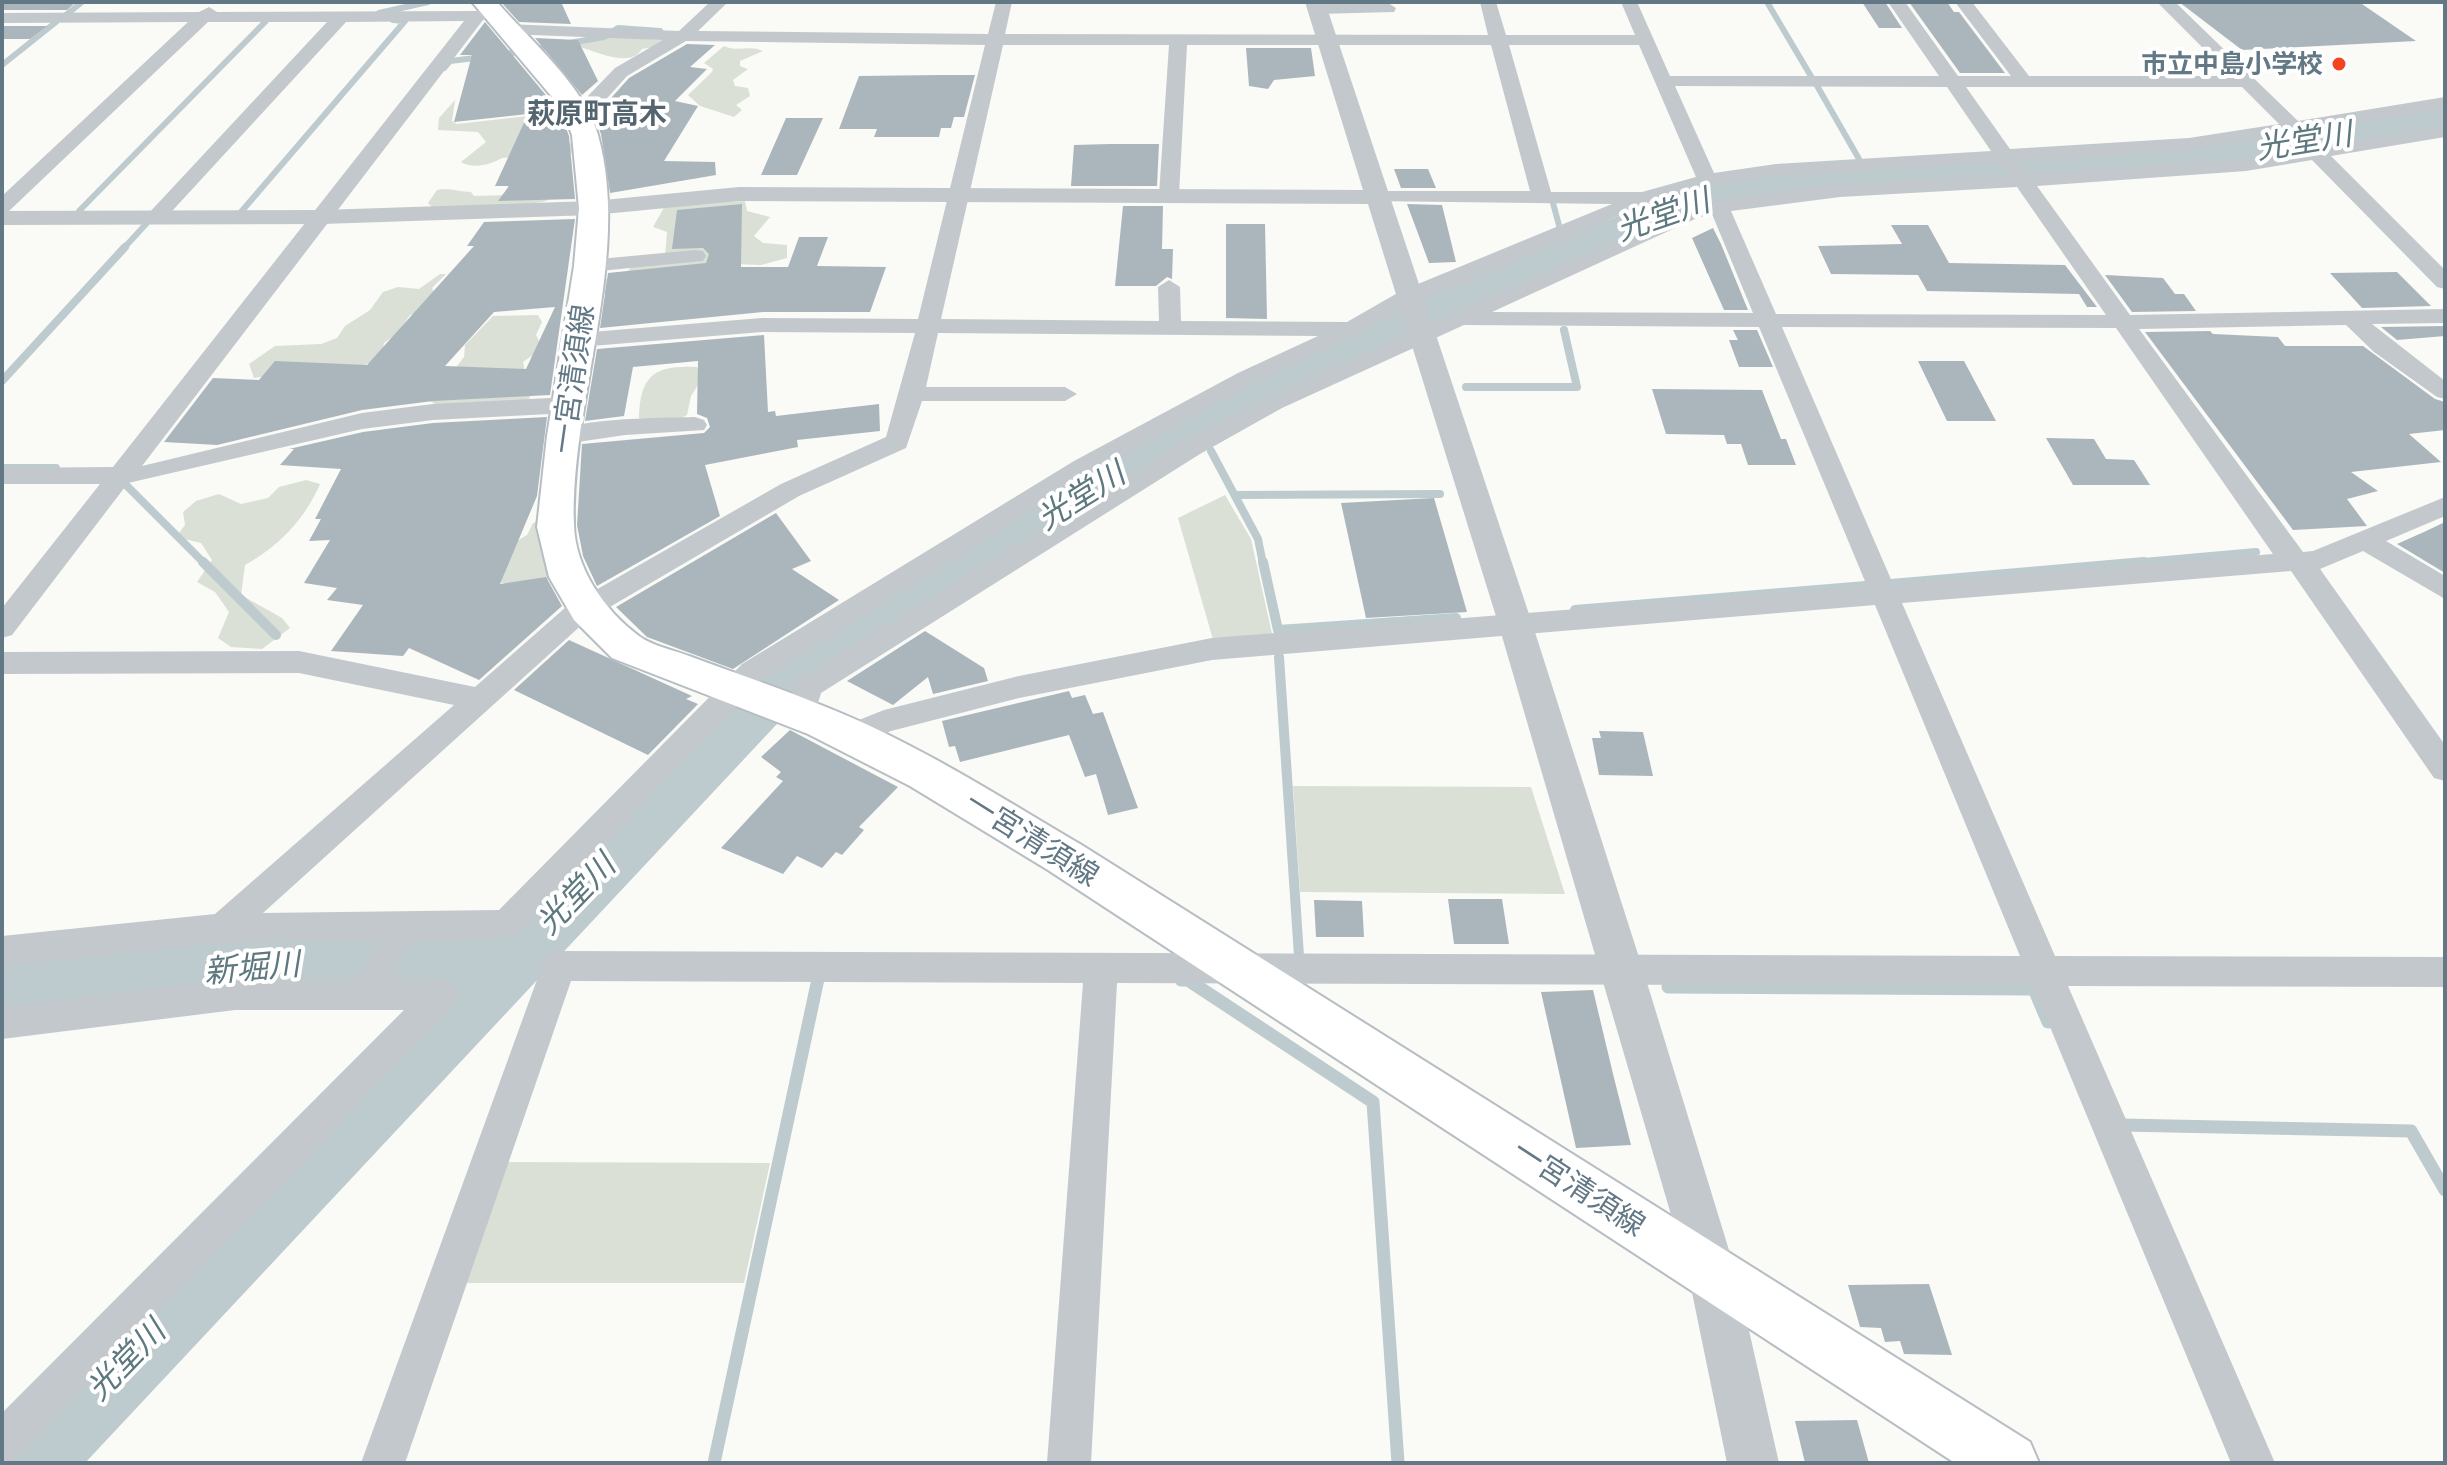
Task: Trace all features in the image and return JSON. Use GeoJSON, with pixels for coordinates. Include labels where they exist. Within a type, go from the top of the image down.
{"type":"FeatureCollection","features":[{"type":"Feature","properties":{"kind":"main road","name":"一宮清須線"},"geometry":{"type":"LineString","coordinates":[[489,15],[575,108],[585,135],[593,208],[589,266],[566,420],[555,527],[568,577],[588,610],[626,648],[789,710],[850,736],[925,774],[1064,857],[2009,1463]]}},
{"type":"Feature","properties":{"kind":"street"},"geometry":{"type":"LineString","coordinates":[[101,17],[119,2]]}},
{"type":"Feature","properties":{"kind":"street"},"geometry":{"type":"LineString","coordinates":[[2,207],[219,2]]}},
{"type":"Feature","properties":{"kind":"street"},"geometry":{"type":"LineString","coordinates":[[575,108],[594,101],[621,72],[683,36],[720,2]]}},
{"type":"Feature","properties":{"kind":"street"},"geometry":{"type":"LineString","coordinates":[[223,928],[576,614],[588,610],[790,490],[897,442],[912,394],[1004,2]]}},
{"type":"Feature","properties":{"kind":"street"},"geometry":{"type":"LineString","coordinates":[[1488,2],[1542,197]]}},
{"type":"Feature","properties":{"kind":"street"},"geometry":{"type":"LineString","coordinates":[[1629,2],[1769,321],[2253,1463]]}},
{"type":"Feature","properties":{"kind":"street"},"geometry":{"type":"LineString","coordinates":[[1896,2],[2283,548],[2308,572],[2445,769]]}},
{"type":"Feature","properties":{"kind":"street"},"geometry":{"type":"LineString","coordinates":[[1963,2],[2023,80]]}},
{"type":"Feature","properties":{"kind":"street"},"geometry":{"type":"LineString","coordinates":[[2165,2],[2295,129]]}},
{"type":"Feature","properties":{"kind":"street"},"geometry":{"type":"LineString","coordinates":[[1388,8],[1316,6],[1379,197],[1424,316],[1623,973],[1712,1273],[1753,1463]]}},
{"type":"Feature","properties":{"kind":"street"},"geometry":{"type":"LineString","coordinates":[[2,18],[489,15],[683,36],[1646,40]]}},
{"type":"Feature","properties":{"kind":"street"},"geometry":{"type":"LineString","coordinates":[[2,628],[322,217],[489,15]]}},
{"type":"Feature","properties":{"kind":"street"},"geometry":{"type":"LineString","coordinates":[[873,39],[883,15]]}},
{"type":"Feature","properties":{"kind":"street"},"geometry":{"type":"LineString","coordinates":[[155,218],[340,18]]}},
{"type":"Feature","properties":{"kind":"street"},"geometry":{"type":"LineString","coordinates":[[1169,195],[1178,40]]}},
{"type":"Feature","properties":{"kind":"street"},"geometry":{"type":"LineString","coordinates":[[1664,81],[2246,82]]}},
{"type":"Feature","properties":{"kind":"street"},"geometry":{"type":"LineString","coordinates":[[2,218],[322,217],[593,208],[739,194],[1643,198],[1713,193],[1840,191],[2295,129],[2445,103]]}},
{"type":"Feature","properties":{"kind":"street"},"geometry":{"type":"LineString","coordinates":[[2016,169],[2246,165],[2445,131]]}},
{"type":"Feature","properties":{"kind":"street"},"geometry":{"type":"LineString","coordinates":[[2317,154],[2445,282]]}},
{"type":"Feature","properties":{"kind":"street"},"geometry":{"type":"LineString","coordinates":[[789,710],[805,701],[808,687],[1191,448],[1424,316],[1670,221],[1713,193]]}},
{"type":"Feature","properties":{"kind":"street"},"geometry":{"type":"LineString","coordinates":[[1424,316],[1476,271],[1643,198]]}},
{"type":"Feature","properties":{"kind":"street"},"geometry":{"type":"LineString","coordinates":[[589,266],[695,256]]}},
{"type":"Feature","properties":{"kind":"street"},"geometry":{"type":"LineString","coordinates":[[1169,287],[1170,327]]}},
{"type":"Feature","properties":{"kind":"street"},"geometry":{"type":"LineString","coordinates":[[579,340],[740,326],[1351,329],[1424,316],[2123,322],[2445,316]]}},
{"type":"Feature","properties":{"kind":"street"},"geometry":{"type":"LineString","coordinates":[[2354,320],[2382,347],[2445,392]]}},
{"type":"Feature","properties":{"kind":"street"},"geometry":{"type":"LineString","coordinates":[[2,951],[223,928],[507,924],[752,672],[1083,467],[1234,384],[1351,329]]}},
{"type":"Feature","properties":{"kind":"street"},"geometry":{"type":"LineString","coordinates":[[912,394],[1065,394]]}},
{"type":"Feature","properties":{"kind":"street"},"geometry":{"type":"LineString","coordinates":[[2,476],[137,475],[362,421],[433,412],[625,427],[695,425]]}},
{"type":"Feature","properties":{"kind":"street"},"geometry":{"type":"LineString","coordinates":[[850,736],[884,721],[1019,687],[1212,649],[2317,560],[2445,506]]}},
{"type":"Feature","properties":{"kind":"street"},"geometry":{"type":"LineString","coordinates":[[2366,541],[2445,589]]}},
{"type":"Feature","properties":{"kind":"street"},"geometry":{"type":"LineString","coordinates":[[2,663],[299,662],[480,699]]}},
{"type":"Feature","properties":{"kind":"street"},"geometry":{"type":"LineString","coordinates":[[369,992],[401,926]]}},
{"type":"Feature","properties":{"kind":"street"},"geometry":{"type":"LineString","coordinates":[[383,1463],[556,965],[1101,966],[1232,967],[1284,971],[1623,973],[2445,972]]}},
{"type":"Feature","properties":{"kind":"street"},"geometry":{"type":"LineString","coordinates":[[1069,1463],[1101,966]]}},
{"type":"Feature","properties":{"kind":"street"},"geometry":{"type":"LineString","coordinates":[[2,1023],[235,994],[443,994],[2,1443]]}},
{"type":"Feature","properties":{"kind":"shaded area"},"geometry":{"type":"Polygon","coordinates":[[[590,36],[666,40],[660,46],[642,49],[629,58],[621,58],[577,46],[590,36]]]}},
{"type":"Feature","properties":{"kind":"shaded area"},"geometry":{"type":"Polygon","coordinates":[[[724,46],[763,51],[740,61],[740,66],[748,69],[733,80],[735,86],[748,88],[750,96],[736,105],[742,110],[734,117],[700,106],[688,95],[712,72],[713,69],[704,63],[724,46]]]}},
{"type":"Feature","properties":{"kind":"shaded area"},"geometry":{"type":"Polygon","coordinates":[[[455,100],[452,121],[457,124],[528,116],[553,146],[578,142],[577,153],[502,158],[482,165],[461,162],[486,142],[478,132],[438,130],[439,118],[455,100]]]}},
{"type":"Feature","properties":{"kind":"shaded area"},"geometry":{"type":"Polygon","coordinates":[[[504,181],[547,192],[548,200],[474,207],[432,207],[428,203],[441,189],[471,192],[474,196],[508,195],[515,188],[508,187],[504,181]]]}},
{"type":"Feature","properties":{"kind":"shaded area"},"geometry":{"type":"Polygon","coordinates":[[[745,201],[747,211],[770,217],[754,236],[763,243],[787,245],[787,258],[761,265],[733,264],[602,295],[594,289],[601,280],[624,276],[632,266],[665,256],[667,232],[653,227],[666,204],[745,201]]]}},
{"type":"Feature","properties":{"kind":"shaded area"},"geometry":{"type":"Polygon","coordinates":[[[440,274],[446,274],[432,288],[436,296],[432,309],[410,315],[397,334],[384,343],[382,355],[365,365],[335,374],[254,378],[249,364],[275,346],[321,344],[337,338],[345,326],[370,310],[383,292],[398,287],[419,289],[440,274]]]}},
{"type":"Feature","properties":{"kind":"shaded area"},"geometry":{"type":"Polygon","coordinates":[[[538,315],[542,322],[536,335],[543,348],[523,362],[530,398],[517,404],[487,408],[471,402],[443,409],[430,401],[464,357],[465,345],[493,316],[538,315]]]}},
{"type":"Feature","properties":{"kind":"shaded area"},"geometry":{"type":"Polygon","coordinates":[[[697,367],[703,377],[691,396],[687,415],[663,423],[639,418],[643,391],[653,375],[671,368],[697,367]]]}},
{"type":"Feature","properties":{"kind":"shaded area"},"geometry":{"type":"Polygon","coordinates":[[[306,480],[320,484],[314,497],[289,531],[269,550],[245,565],[241,595],[282,618],[290,628],[262,649],[231,647],[218,638],[229,612],[215,592],[197,582],[212,560],[201,543],[176,537],[185,525],[183,512],[196,501],[219,494],[241,504],[268,498],[279,487],[306,480]]]}},
{"type":"Feature","properties":{"kind":"shaded area"},"geometry":{"type":"Polygon","coordinates":[[[1225,495],[1251,539],[1272,634],[1214,643],[1178,518],[1225,495]]]}},
{"type":"Feature","properties":{"kind":"shaded area"},"geometry":{"type":"Polygon","coordinates":[[[551,516],[555,578],[514,585],[493,581],[508,546],[527,535],[533,523],[551,516]]]}},
{"type":"Feature","properties":{"kind":"shaded area"},"geometry":{"type":"Polygon","coordinates":[[[1293,786],[1531,787],[1565,894],[1300,892],[1293,786]]]}},
{"type":"Feature","properties":{"kind":"shaded area"},"geometry":{"type":"Polygon","coordinates":[[[501,1162],[770,1163],[744,1283],[460,1283],[501,1162]]]}},
{"type":"Feature","properties":{"kind":"building"},"geometry":{"type":"Polygon","coordinates":[[[2,2],[76,2],[67,10],[2,10],[2,2]]]}},
{"type":"Feature","properties":{"kind":"building"},"geometry":{"type":"Polygon","coordinates":[[[501,2],[561,2],[571,24],[519,22],[501,2]]]}},
{"type":"Feature","properties":{"kind":"building"},"geometry":{"type":"Polygon","coordinates":[[[1862,2],[1885,2],[1902,28],[1879,28],[1862,2]]]}},
{"type":"Feature","properties":{"kind":"building"},"geometry":{"type":"Polygon","coordinates":[[[1909,2],[1947,2],[1954,12],[1959,12],[2005,73],[1960,73],[1909,2]]]}},
{"type":"Feature","properties":{"kind":"building"},"geometry":{"type":"Polygon","coordinates":[[[2179,2],[2359,2],[2416,41],[2242,50],[2179,2]]]}},
{"type":"Feature","properties":{"kind":"building"},"geometry":{"type":"Polygon","coordinates":[[[485,22],[560,112],[569,136],[575,199],[498,201],[509,186],[495,186],[528,114],[454,122],[472,55],[460,55],[485,22]]]}},
{"type":"Feature","properties":{"kind":"building"},"geometry":{"type":"Polygon","coordinates":[[[2,26],[47,26],[30,39],[2,39],[2,26]]]}},
{"type":"Feature","properties":{"kind":"building"},"geometry":{"type":"Polygon","coordinates":[[[535,38],[578,40],[598,81],[582,95],[535,38]]]}},
{"type":"Feature","properties":{"kind":"building"},"geometry":{"type":"Polygon","coordinates":[[[687,44],[715,45],[690,67],[707,69],[675,101],[698,106],[664,161],[715,162],[716,175],[610,193],[601,134],[592,111],[603,107],[629,78],[687,44]]]}},
{"type":"Feature","properties":{"kind":"building"},"geometry":{"type":"Polygon","coordinates":[[[1246,48],[1311,48],[1315,76],[1274,80],[1268,89],[1249,86],[1246,48]]]}},
{"type":"Feature","properties":{"kind":"building"},"geometry":{"type":"Polygon","coordinates":[[[975,75],[964,117],[954,117],[951,128],[941,128],[939,137],[874,137],[877,129],[839,129],[859,76],[975,75]]]}},
{"type":"Feature","properties":{"kind":"building"},"geometry":{"type":"Polygon","coordinates":[[[786,118],[823,118],[797,175],[761,175],[786,118]]]}},
{"type":"Feature","properties":{"kind":"building"},"geometry":{"type":"Polygon","coordinates":[[[1159,144],[1157,186],[1071,186],[1074,145],[1159,144]]]}},
{"type":"Feature","properties":{"kind":"building"},"geometry":{"type":"Polygon","coordinates":[[[1394,169],[1428,169],[1436,188],[1401,188],[1394,169]]]}},
{"type":"Feature","properties":{"kind":"building"},"geometry":{"type":"Polygon","coordinates":[[[742,204],[741,267],[788,267],[799,237],[828,237],[817,266],[886,267],[870,312],[763,312],[600,328],[608,273],[706,263],[709,254],[703,248],[672,249],[677,210],[742,204]]]}},
{"type":"Feature","properties":{"kind":"building"},"geometry":{"type":"Polygon","coordinates":[[[1407,204],[1442,205],[1456,262],[1429,263],[1407,204]]]}},
{"type":"Feature","properties":{"kind":"building"},"geometry":{"type":"Polygon","coordinates":[[[1123,206],[1163,206],[1162,249],[1173,249],[1172,279],[1167,277],[1156,286],[1115,286],[1123,206]]]}},
{"type":"Feature","properties":{"kind":"building"},"geometry":{"type":"Polygon","coordinates":[[[575,219],[550,395],[433,401],[362,410],[217,445],[164,442],[213,378],[259,380],[275,361],[367,365],[474,246],[467,246],[484,222],[575,219]],[[555,307],[494,312],[445,366],[526,369],[555,307]]]}},
{"type":"Feature","properties":{"kind":"building"},"geometry":{"type":"Polygon","coordinates":[[[1226,224],[1265,224],[1267,319],[1226,318],[1226,224]]]}},
{"type":"Feature","properties":{"kind":"building"},"geometry":{"type":"Polygon","coordinates":[[[1891,225],[1928,225],[1949,263],[2065,265],[2097,307],[2087,307],[2079,294],[1927,291],[1918,275],[1831,274],[1818,246],[1902,244],[1891,225]]]}},
{"type":"Feature","properties":{"kind":"building"},"geometry":{"type":"Polygon","coordinates":[[[1713,228],[1748,310],[1724,310],[1692,238],[1713,228]]]}},
{"type":"Feature","properties":{"kind":"building"},"geometry":{"type":"Polygon","coordinates":[[[2397,272],[2431,306],[2362,308],[2330,273],[2397,272]]]}},
{"type":"Feature","properties":{"kind":"building"},"geometry":{"type":"Polygon","coordinates":[[[2105,275],[2163,278],[2175,294],[2184,294],[2196,311],[2132,312],[2105,275]]]}},
{"type":"Feature","properties":{"kind":"building"},"geometry":{"type":"Polygon","coordinates":[[[2445,326],[2445,336],[2397,340],[2381,327],[2445,326]]]}},
{"type":"Feature","properties":{"kind":"building"},"geometry":{"type":"Polygon","coordinates":[[[1733,330],[1757,330],[1773,367],[1739,367],[1729,340],[1738,340],[1733,330]]]}},
{"type":"Feature","properties":{"kind":"building"},"geometry":{"type":"Polygon","coordinates":[[[2210,331],[2213,334],[2278,337],[2285,346],[2363,346],[2435,399],[2445,402],[2445,430],[2409,434],[2441,462],[2351,472],[2378,491],[2347,499],[2367,526],[2293,530],[2145,332],[2210,331]]]}},
{"type":"Feature","properties":{"kind":"building"},"geometry":{"type":"Polygon","coordinates":[[[764,335],[768,412],[775,411],[776,416],[879,404],[880,431],[797,440],[798,447],[705,465],[720,516],[597,586],[583,556],[577,525],[582,444],[704,433],[710,427],[707,418],[697,414],[698,361],[633,367],[624,416],[585,421],[597,349],[764,335]]]}},
{"type":"Feature","properties":{"kind":"building"},"geometry":{"type":"Polygon","coordinates":[[[1918,361],[1964,361],[1996,421],[1947,421],[1918,361]]]}},
{"type":"Feature","properties":{"kind":"building"},"geometry":{"type":"Polygon","coordinates":[[[1652,389],[1762,390],[1781,439],[1786,439],[1796,465],[1748,465],[1741,444],[1727,444],[1724,435],[1666,434],[1652,389]]]}},
{"type":"Feature","properties":{"kind":"building"},"geometry":{"type":"Polygon","coordinates":[[[547,417],[537,496],[500,584],[546,577],[562,606],[479,680],[409,648],[403,656],[331,651],[363,605],[327,600],[337,588],[304,583],[330,540],[309,541],[321,519],[315,519],[341,469],[280,465],[294,449],[289,449],[363,432],[433,423],[547,417]]]}},
{"type":"Feature","properties":{"kind":"building"},"geometry":{"type":"Polygon","coordinates":[[[2046,438],[2094,439],[2106,459],[2134,460],[2150,485],[2073,485],[2046,438]]]}},
{"type":"Feature","properties":{"kind":"building"},"geometry":{"type":"Polygon","coordinates":[[[1434,498],[1467,612],[1366,618],[1341,503],[1434,498]]]}},
{"type":"Feature","properties":{"kind":"building"},"geometry":{"type":"Polygon","coordinates":[[[776,513],[811,561],[792,569],[839,600],[733,669],[647,637],[616,607],[776,513]]]}},
{"type":"Feature","properties":{"kind":"building"},"geometry":{"type":"Polygon","coordinates":[[[2445,522],[2445,573],[2397,544],[2424,532],[2445,522]]]}},
{"type":"Feature","properties":{"kind":"building"},"geometry":{"type":"Polygon","coordinates":[[[925,631],[984,668],[988,681],[933,694],[928,677],[893,705],[847,681],[925,631]]]}},
{"type":"Feature","properties":{"kind":"building"},"geometry":{"type":"Polygon","coordinates":[[[569,640],[692,696],[686,699],[698,704],[648,755],[514,690],[569,640]]]}},
{"type":"Feature","properties":{"kind":"building"},"geometry":{"type":"Polygon","coordinates":[[[1069,691],[1072,698],[1085,695],[1093,714],[1103,712],[1138,808],[1108,815],[1096,774],[1085,777],[1069,735],[960,762],[955,746],[949,747],[942,721],[1069,691]]]}},
{"type":"Feature","properties":{"kind":"building"},"geometry":{"type":"Polygon","coordinates":[[[790,730],[898,787],[859,827],[864,830],[842,855],[836,852],[822,868],[797,856],[783,874],[721,848],[783,781],[776,777],[781,772],[761,757],[790,730]]]}},
{"type":"Feature","properties":{"kind":"building"},"geometry":{"type":"Polygon","coordinates":[[[1599,731],[1643,732],[1653,776],[1599,775],[1592,738],[1601,738],[1599,731]]]}},
{"type":"Feature","properties":{"kind":"building"},"geometry":{"type":"Polygon","coordinates":[[[1448,899],[1502,899],[1509,944],[1454,944],[1448,899]]]}},
{"type":"Feature","properties":{"kind":"building"},"geometry":{"type":"Polygon","coordinates":[[[1314,900],[1362,901],[1364,937],[1316,937],[1314,900]]]}},
{"type":"Feature","properties":{"kind":"building"},"geometry":{"type":"Polygon","coordinates":[[[1593,990],[1631,1145],[1576,1148],[1541,992],[1593,990]]]}},
{"type":"Feature","properties":{"kind":"building"},"geometry":{"type":"Polygon","coordinates":[[[1929,1284],[1952,1355],[1904,1354],[1900,1341],[1885,1342],[1881,1328],[1860,1327],[1848,1285],[1929,1284]]]}},
{"type":"Feature","properties":{"kind":"building"},"geometry":{"type":"Polygon","coordinates":[[[1857,1420],[1869,1463],[1805,1463],[1795,1421],[1857,1420]]]}},
{"type":"Feature","properties":{"kind":"waterway"},"geometry":{"type":"LineString","coordinates":[[66,15],[82,2]]}},
{"type":"Feature","properties":{"kind":"waterway"},"geometry":{"type":"LineString","coordinates":[[379,13],[428,2]]}},
{"type":"Feature","properties":{"kind":"waterway"},"geometry":{"type":"LineString","coordinates":[[1767,2],[1812,78]]}},
{"type":"Feature","properties":{"kind":"waterway"},"geometry":{"type":"LineString","coordinates":[[241,212],[405,21],[393,20]]}},
{"type":"Feature","properties":{"kind":"waterway"},"geometry":{"type":"LineString","coordinates":[[79,211],[266,21]]}},
{"type":"Feature","properties":{"kind":"waterway"},"geometry":{"type":"LineString","coordinates":[[2,65],[56,22]]}},
{"type":"Feature","properties":{"kind":"waterway"},"geometry":{"type":"LineString","coordinates":[[500,55],[604,37],[618,28],[660,31]]}},
{"type":"Feature","properties":{"kind":"waterway"},"geometry":{"type":"LineString","coordinates":[[444,68],[450,61],[484,57]]}},
{"type":"Feature","properties":{"kind":"waterway"},"geometry":{"type":"LineString","coordinates":[[1816,84],[1859,159]]}},
{"type":"Feature","properties":{"kind":"waterway","name":"光堂川"},"geometry":{"type":"LineString","coordinates":[[502,968],[784,679],[1036,520],[1182,433],[1355,342],[1691,198],[1799,182],[1913,172],[2035,169],[2204,157],[2445,118]]}},
{"type":"Feature","properties":{"kind":"waterway"},"geometry":{"type":"LineString","coordinates":[[1553,203],[1560,229]]}},
{"type":"Feature","properties":{"kind":"waterway"},"geometry":{"type":"LineString","coordinates":[[123,249],[146,224]]}},
{"type":"Feature","properties":{"kind":"waterway"},"geometry":{"type":"LineString","coordinates":[[1563,237],[1566,249]]}},
{"type":"Feature","properties":{"kind":"waterway"},"geometry":{"type":"LineString","coordinates":[[2,381],[125,247]]}},
{"type":"Feature","properties":{"kind":"waterway"},"geometry":{"type":"LineString","coordinates":[[1466,387],[1577,387],[1564,330]]}},
{"type":"Feature","properties":{"kind":"waterway"},"geometry":{"type":"LineString","coordinates":[[1211,451],[1258,539],[1263,564]]}},
{"type":"Feature","properties":{"kind":"waterway"},"geometry":{"type":"LineString","coordinates":[[2,468],[56,468]]}},
{"type":"Feature","properties":{"kind":"waterway"},"geometry":{"type":"LineString","coordinates":[[125,484],[276,635]]}},
{"type":"Feature","properties":{"kind":"waterway"},"geometry":{"type":"LineString","coordinates":[[1235,495],[1440,494]]}},
{"type":"Feature","properties":{"kind":"waterway"},"geometry":{"type":"LineString","coordinates":[[2121,564],[2256,552]]}},
{"type":"Feature","properties":{"kind":"waterway"},"geometry":{"type":"LineString","coordinates":[[1263,562],[1278,630],[1456,618]]}},
{"type":"Feature","properties":{"kind":"waterway"},"geometry":{"type":"LineString","coordinates":[[2121,564],[2144,562]]}},
{"type":"Feature","properties":{"kind":"waterway"},"geometry":{"type":"LineString","coordinates":[[1891,584],[2121,564]]}},
{"type":"Feature","properties":{"kind":"waterway"},"geometry":{"type":"LineString","coordinates":[[1575,610],[1866,586]]}},
{"type":"Feature","properties":{"kind":"waterway"},"geometry":{"type":"LineString","coordinates":[[1279,657],[1299,956]]}},
{"type":"Feature","properties":{"kind":"waterway","name":"新堀川"},"geometry":{"type":"LineString","coordinates":[[2,991],[295,963],[417,960],[502,968]]}},
{"type":"Feature","properties":{"kind":"waterway","name":"光堂川"},"geometry":{"type":"LineString","coordinates":[[26,1463],[502,968]]}},
{"type":"Feature","properties":{"kind":"waterway"},"geometry":{"type":"LineString","coordinates":[[714,1463],[818,979]]}},
{"type":"Feature","properties":{"kind":"waterway"},"geometry":{"type":"LineString","coordinates":[[1181,980],[1188,980],[1373,1102],[1398,1463]]}},
{"type":"Feature","properties":{"kind":"waterway"},"geometry":{"type":"LineString","coordinates":[[1668,987],[2034,989],[2048,1022]]}},
{"type":"Feature","properties":{"kind":"waterway"},"geometry":{"type":"LineString","coordinates":[[2122,1125],[2411,1131],[2445,1190]]}},
{"type":"Feature","properties":{"kind":"place","name":"市立中島小学校"},"geometry":{"type":"Point","coordinates":[2339,64]}},
{"type":"Feature","properties":{"kind":"district","name":"萩原町高木"},"geometry":{"type":"Point","coordinates":[597,114]}}]}
